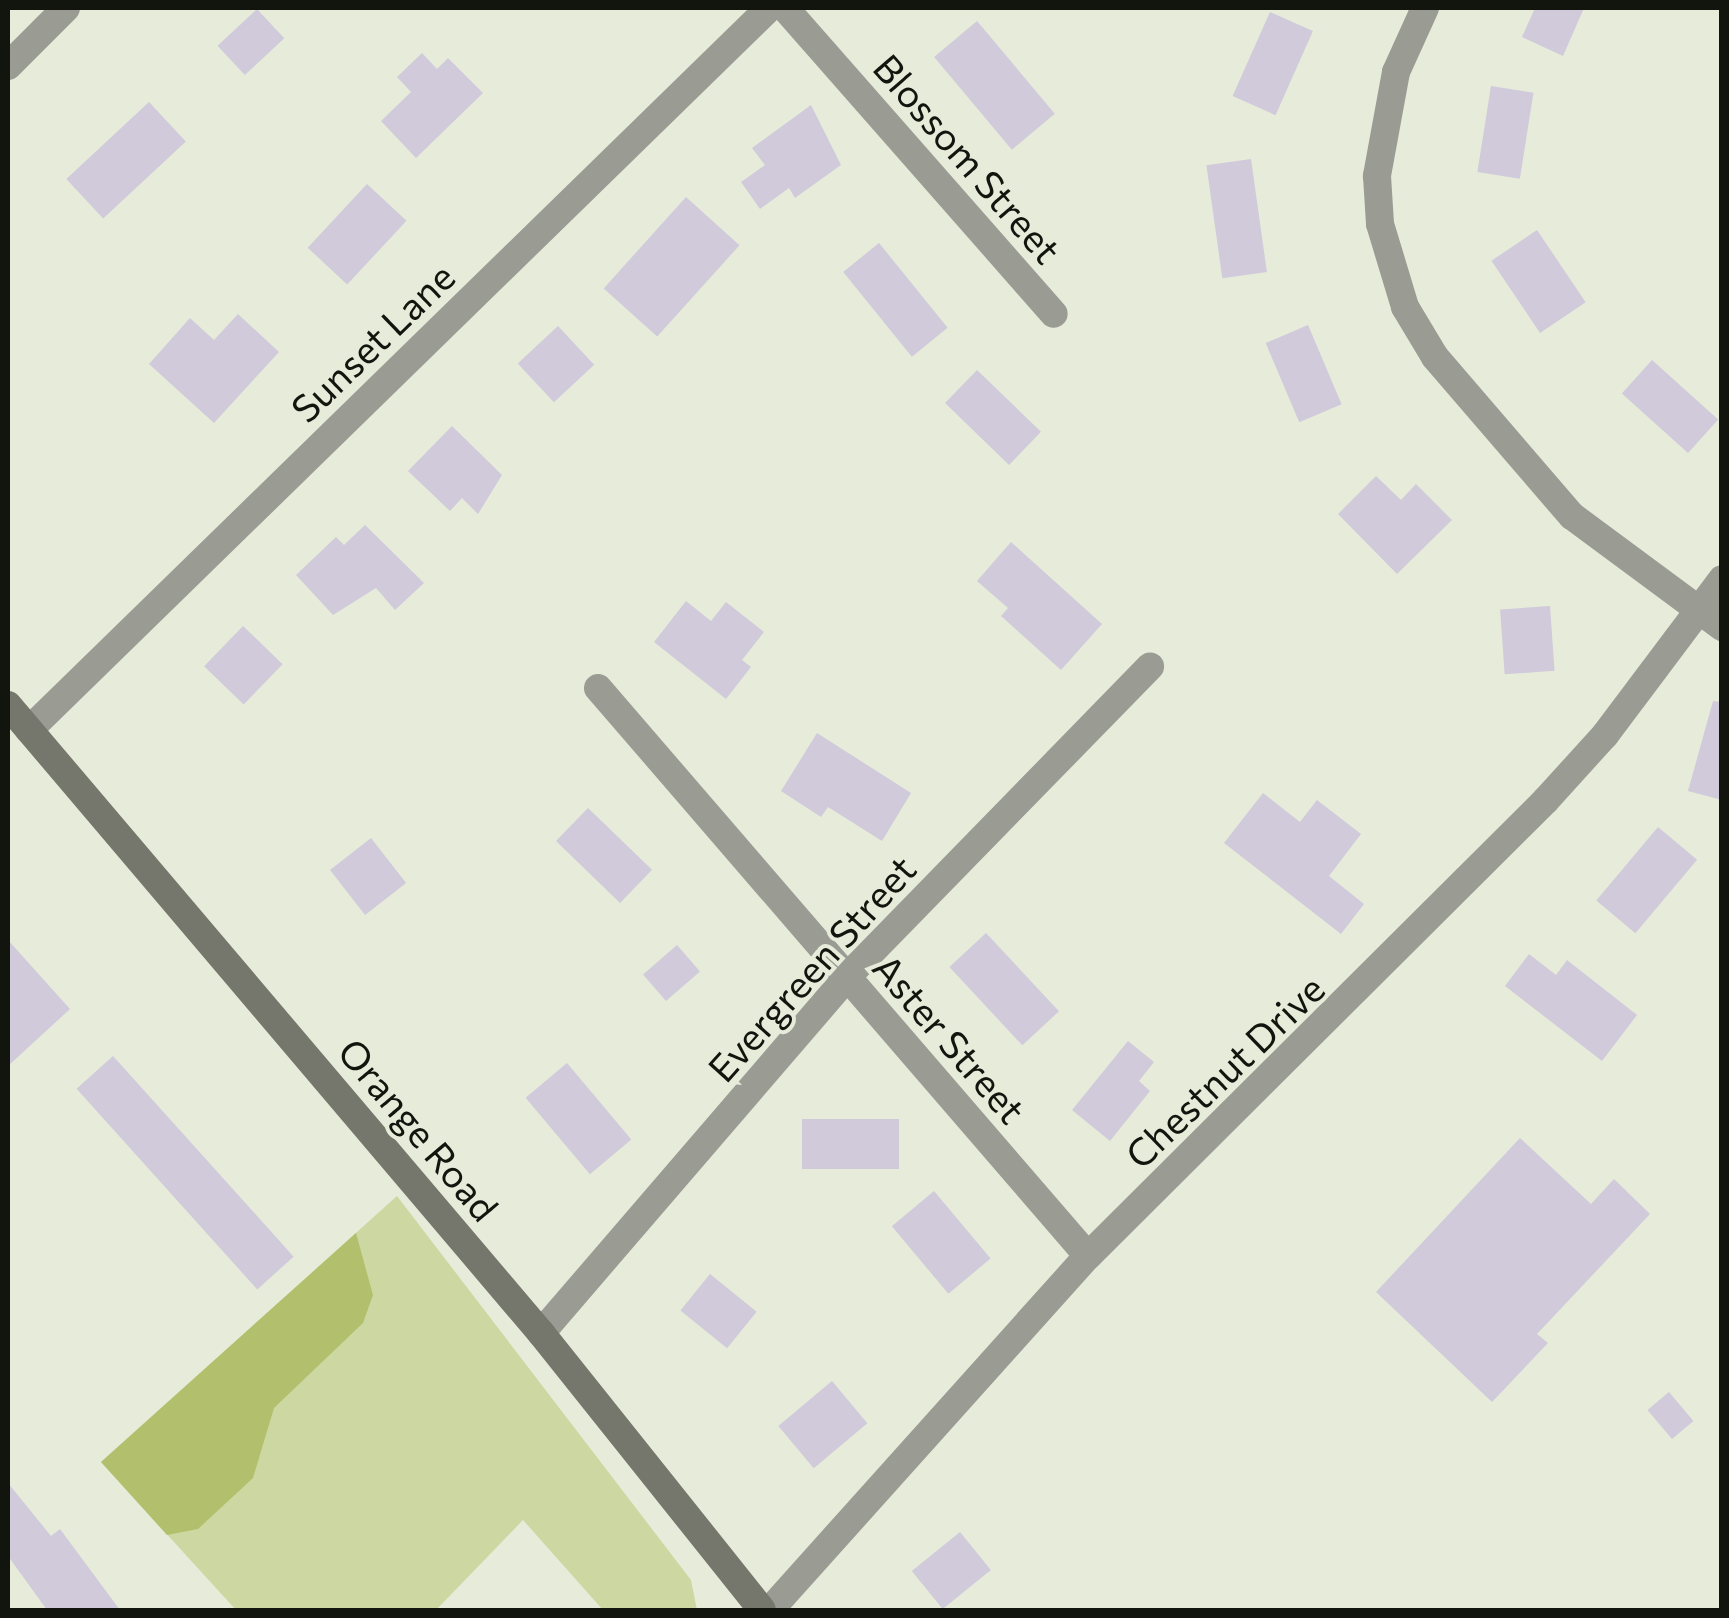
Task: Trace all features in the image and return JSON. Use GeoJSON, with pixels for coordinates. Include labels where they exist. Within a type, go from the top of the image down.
{"type":"FeatureCollection","features":[{"type":"Feature","properties":{"kind":"main road","name":"Orange Road"},"geometry":{"type":"LineString","coordinates":[[8,705],[541,1333],[762,1610]]}},
{"type":"Feature","properties":{"kind":"street"},"geometry":{"type":"LineString","coordinates":[[8,66],[66,8]]}},
{"type":"Feature","properties":{"kind":"street","name":"Sunset Lane"},"geometry":{"type":"LineString","coordinates":[[29,730],[768,8]]}},
{"type":"Feature","properties":{"kind":"street","name":"Blossom Street"},"geometry":{"type":"LineString","coordinates":[[785,8],[1054,314]]}},
{"type":"Feature","properties":{"kind":"street"},"geometry":{"type":"LineString","coordinates":[[1426,8],[1396,72],[1376,176],[1380,224],[1405,307],[1435,357],[1572,516],[1711,621]]}},
{"type":"Feature","properties":{"kind":"street","name":"Chestnut Drive"},"geometry":{"type":"LineString","coordinates":[[770,1610],[1088,1256],[1546,800],[1711,621],[1722,578]]}},
{"type":"Feature","properties":{"kind":"street","name":"Evergreen Street"},"geometry":{"type":"LineString","coordinates":[[541,1333],[847,977],[1150,666]]}},
{"type":"Feature","properties":{"kind":"street","name":"Aster Street"},"geometry":{"type":"LineString","coordinates":[[598,688],[1088,1256]]}},
{"type":"Feature","properties":{"kind":"green space"},"geometry":{"type":"Polygon","coordinates":[[[397,1196],[691,1580],[697,1610],[603,1610],[523,1520],[436,1610],[236,1610],[101,1462],[397,1196]]]}},
{"type":"Feature","properties":{"kind":"green space"},"geometry":{"type":"Polygon","coordinates":[[[356,1233],[373,1295],[363,1323],[274,1408],[253,1478],[198,1529],[167,1535],[101,1462],[356,1233]]]}},
{"type":"Feature","properties":{"kind":"building"},"geometry":{"type":"Polygon","coordinates":[[[1535,8],[1584,8],[1563,56],[1522,37],[1535,8]]]}},
{"type":"Feature","properties":{"kind":"building"},"geometry":{"type":"Polygon","coordinates":[[[257,9],[284,38],[245,75],[218,46],[257,9]]]}},
{"type":"Feature","properties":{"kind":"building"},"geometry":{"type":"Polygon","coordinates":[[[1270,12],[1313,31],[1276,115],[1233,96],[1270,12]]]}},
{"type":"Feature","properties":{"kind":"building"},"geometry":{"type":"Polygon","coordinates":[[[977,21],[1055,114],[1012,150],[934,57],[977,21]]]}},
{"type":"Feature","properties":{"kind":"building"},"geometry":{"type":"Polygon","coordinates":[[[422,53],[437,69],[448,58],[483,93],[416,158],[381,121],[411,92],[397,77],[422,53]]]}},
{"type":"Feature","properties":{"kind":"building"},"geometry":{"type":"Polygon","coordinates":[[[1491,86],[1533,93],[1520,179],[1477,172],[1491,86]]]}},
{"type":"Feature","properties":{"kind":"building"},"geometry":{"type":"Polygon","coordinates":[[[149,102],[186,141],[103,219],[66,179],[149,102]]]}},
{"type":"Feature","properties":{"kind":"building"},"geometry":{"type":"Polygon","coordinates":[[[811,105],[841,165],[795,198],[789,188],[760,209],[741,182],[765,165],[752,148],[811,105]]]}},
{"type":"Feature","properties":{"kind":"building"},"geometry":{"type":"Polygon","coordinates":[[[1251,159],[1267,272],[1222,278],[1206,165],[1251,159]]]}},
{"type":"Feature","properties":{"kind":"building"},"geometry":{"type":"Polygon","coordinates":[[[367,184],[406,221],[347,284],[308,248],[367,184]]]}},
{"type":"Feature","properties":{"kind":"building"},"geometry":{"type":"Polygon","coordinates":[[[686,197],[740,245],[657,337],[604,288],[686,197]]]}},
{"type":"Feature","properties":{"kind":"building"},"geometry":{"type":"Polygon","coordinates":[[[1537,230],[1586,302],[1540,333],[1491,261],[1537,230]]]}},
{"type":"Feature","properties":{"kind":"building"},"geometry":{"type":"Polygon","coordinates":[[[879,243],[948,328],[912,357],[843,272],[879,243]]]}},
{"type":"Feature","properties":{"kind":"building"},"geometry":{"type":"Polygon","coordinates":[[[238,314],[279,352],[214,423],[149,364],[190,318],[214,340],[238,314]]]}},
{"type":"Feature","properties":{"kind":"building"},"geometry":{"type":"Polygon","coordinates":[[[1308,325],[1342,404],[1299,422],[1266,343],[1308,325]]]}},
{"type":"Feature","properties":{"kind":"building"},"geometry":{"type":"Polygon","coordinates":[[[558,326],[594,365],[554,402],[518,364],[558,326]]]}},
{"type":"Feature","properties":{"kind":"building"},"geometry":{"type":"Polygon","coordinates":[[[1652,360],[1718,420],[1688,453],[1622,393],[1652,360]]]}},
{"type":"Feature","properties":{"kind":"building"},"geometry":{"type":"Polygon","coordinates":[[[977,370],[1041,432],[1009,465],[945,403],[977,370]]]}},
{"type":"Feature","properties":{"kind":"building"},"geometry":{"type":"Polygon","coordinates":[[[452,426],[502,475],[478,514],[462,498],[450,511],[408,471],[452,426]]]}},
{"type":"Feature","properties":{"kind":"building"},"geometry":{"type":"Polygon","coordinates":[[[1376,476],[1401,500],[1416,484],[1452,520],[1397,574],[1338,514],[1376,476]]]}},
{"type":"Feature","properties":{"kind":"building"},"geometry":{"type":"Polygon","coordinates":[[[365,525],[424,583],[395,610],[376,588],[333,615],[296,575],[336,537],[344,545],[365,525]]]}},
{"type":"Feature","properties":{"kind":"building"},"geometry":{"type":"Polygon","coordinates":[[[1011,542],[1102,624],[1061,670],[1001,616],[1008,608],[977,581],[1011,542]]]}},
{"type":"Feature","properties":{"kind":"building"},"geometry":{"type":"Polygon","coordinates":[[[686,601],[711,621],[726,602],[764,632],[742,660],[751,667],[726,699],[654,642],[686,601]]]}},
{"type":"Feature","properties":{"kind":"building"},"geometry":{"type":"Polygon","coordinates":[[[1550,606],[1555,671],[1505,674],[1500,609],[1550,606]]]}},
{"type":"Feature","properties":{"kind":"building"},"geometry":{"type":"Polygon","coordinates":[[[243,626],[283,664],[244,704],[204,666],[243,626]]]}},
{"type":"Feature","properties":{"kind":"building"},"geometry":{"type":"Polygon","coordinates":[[[1713,701],[1722,702],[1722,800],[1688,791],[1713,701]]]}},
{"type":"Feature","properties":{"kind":"building"},"geometry":{"type":"Polygon","coordinates":[[[817,733],[911,793],[882,841],[828,807],[821,817],[781,791],[817,733]]]}},
{"type":"Feature","properties":{"kind":"building"},"geometry":{"type":"Polygon","coordinates":[[[1263,793],[1300,822],[1317,800],[1361,834],[1329,876],[1364,904],[1341,934],[1224,843],[1263,793]]]}},
{"type":"Feature","properties":{"kind":"building"},"geometry":{"type":"Polygon","coordinates":[[[588,808],[652,870],[620,903],[556,841],[588,808]]]}},
{"type":"Feature","properties":{"kind":"building"},"geometry":{"type":"Polygon","coordinates":[[[1658,827],[1697,860],[1635,933],[1596,901],[1658,827]]]}},
{"type":"Feature","properties":{"kind":"building"},"geometry":{"type":"Polygon","coordinates":[[[371,838],[406,883],[365,915],[330,870],[371,838]]]}},
{"type":"Feature","properties":{"kind":"building"},"geometry":{"type":"Polygon","coordinates":[[[986,933],[1059,1011],[1022,1045],[949,967],[986,933]]]}},
{"type":"Feature","properties":{"kind":"building"},"geometry":{"type":"Polygon","coordinates":[[[8,940],[70,1009],[8,1066],[8,940]]]}},
{"type":"Feature","properties":{"kind":"building"},"geometry":{"type":"Polygon","coordinates":[[[677,945],[700,971],[666,1001],[643,975],[677,945]]]}},
{"type":"Feature","properties":{"kind":"building"},"geometry":{"type":"Polygon","coordinates":[[[1529,954],[1556,975],[1567,960],[1637,1015],[1602,1061],[1505,986],[1529,954]]]}},
{"type":"Feature","properties":{"kind":"building"},"geometry":{"type":"Polygon","coordinates":[[[1128,1041],[1154,1062],[1139,1081],[1150,1091],[1110,1141],[1072,1110],[1128,1041]]]}},
{"type":"Feature","properties":{"kind":"building"},"geometry":{"type":"Polygon","coordinates":[[[113,1056],[294,1257],[257,1289],[77,1089],[113,1056]]]}},
{"type":"Feature","properties":{"kind":"building"},"geometry":{"type":"Polygon","coordinates":[[[567,1063],[631,1140],[590,1174],[526,1098],[567,1063]]]}},
{"type":"Feature","properties":{"kind":"building"},"geometry":{"type":"Polygon","coordinates":[[[802,1119],[899,1119],[899,1169],[802,1169],[802,1119]]]}},
{"type":"Feature","properties":{"kind":"building"},"geometry":{"type":"Polygon","coordinates":[[[1520,1138],[1591,1204],[1614,1179],[1650,1214],[1537,1334],[1548,1343],[1492,1402],[1376,1292],[1520,1138]]]}},
{"type":"Feature","properties":{"kind":"building"},"geometry":{"type":"Polygon","coordinates":[[[934,1191],[991,1258],[948,1294],[892,1226],[934,1191]]]}},
{"type":"Feature","properties":{"kind":"building"},"geometry":{"type":"Polygon","coordinates":[[[710,1274],[757,1312],[727,1348],[680,1311],[710,1274]]]}},
{"type":"Feature","properties":{"kind":"building"},"geometry":{"type":"Polygon","coordinates":[[[832,1381],[867,1423],[814,1468],[778,1426],[832,1381]]]}},
{"type":"Feature","properties":{"kind":"building"},"geometry":{"type":"Polygon","coordinates":[[[1669,1392],[1693,1421],[1672,1439],[1648,1410],[1669,1392]]]}},
{"type":"Feature","properties":{"kind":"building"},"geometry":{"type":"Polygon","coordinates":[[[8,1483],[51,1536],[60,1529],[120,1610],[47,1610],[8,1556],[8,1483]]]}},
{"type":"Feature","properties":{"kind":"building"},"geometry":{"type":"Polygon","coordinates":[[[960,1532],[991,1570],[943,1609],[912,1571],[960,1532]]]}}]}
